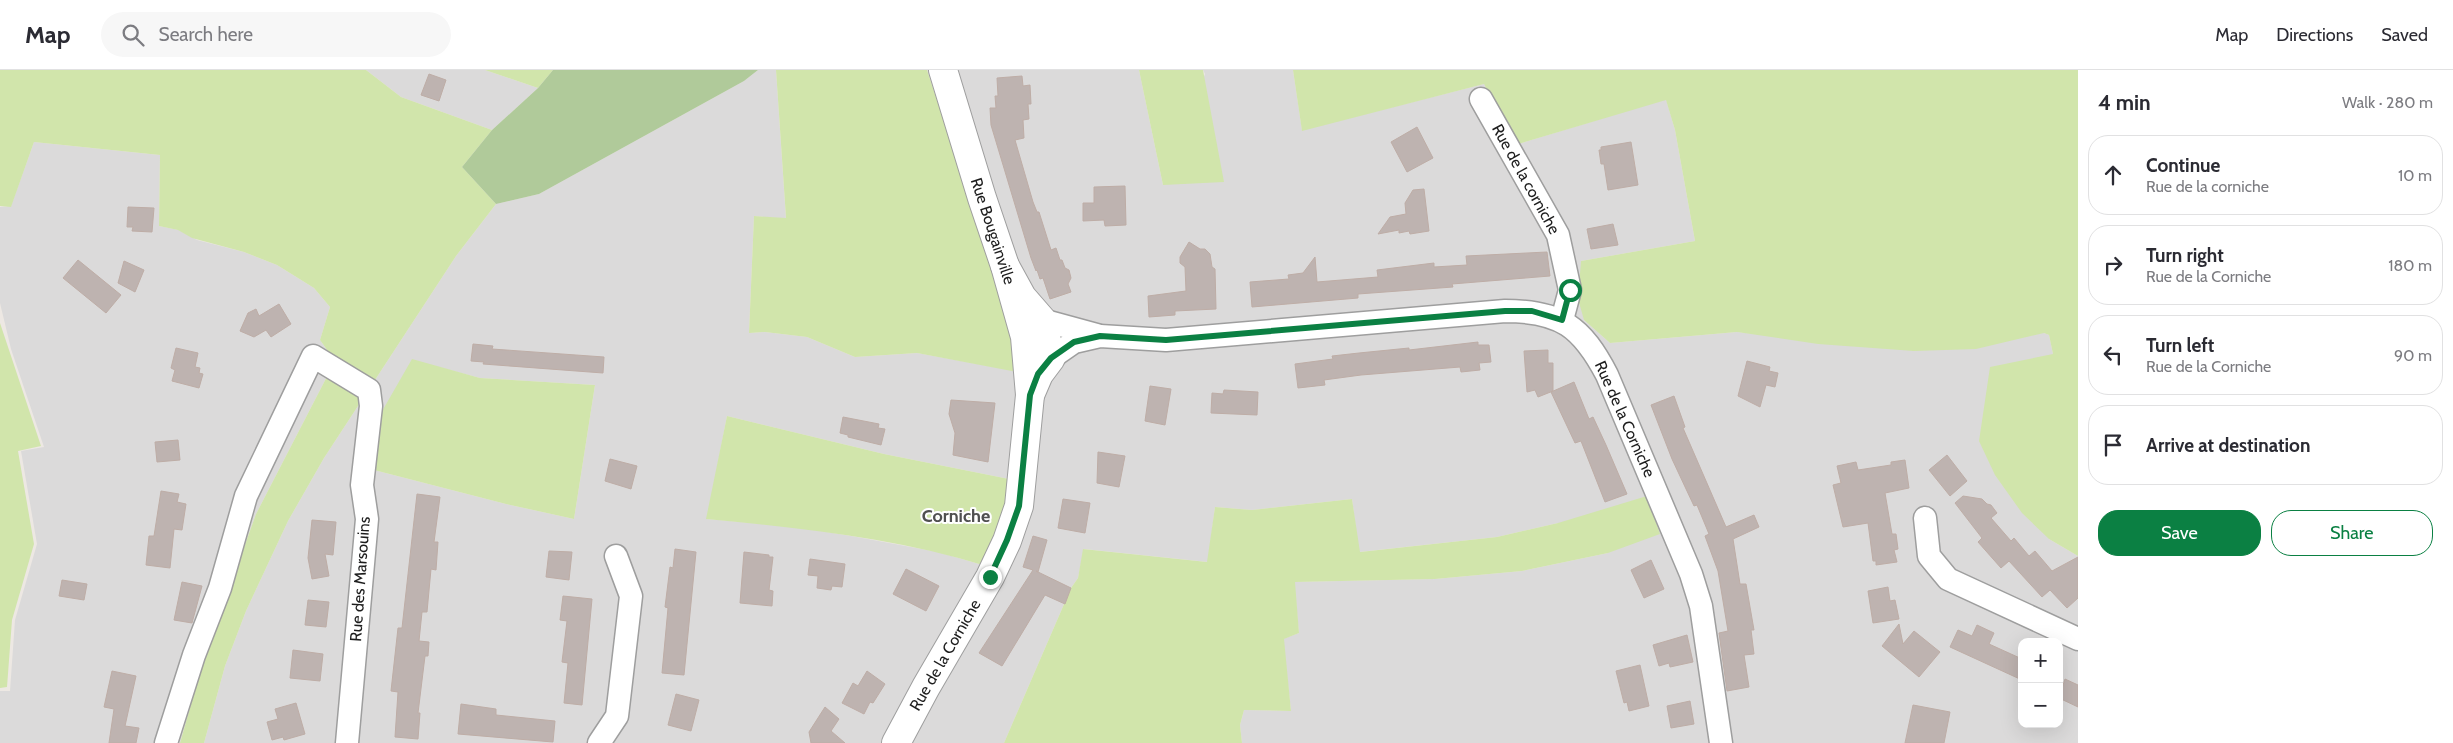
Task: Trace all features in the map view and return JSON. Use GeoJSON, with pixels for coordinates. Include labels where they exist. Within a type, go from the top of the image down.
{"type":"FeatureCollection","features":[{"type":"Feature","properties":{"kind":"street","name":"Rue Bougainville"},"geometry":{"type":"LineString","coordinates":[[943,70],[1005,266],[1033,328],[1030,395]]}},
{"type":"Feature","properties":{"kind":"street","name":"Rue de la corniche"},"geometry":{"type":"LineString","coordinates":[[1482,99],[1558,234],[1570,290],[1562,320]]}},
{"type":"Feature","properties":{"kind":"street","name":"Rue de la Corniche"},"geometry":{"type":"LineString","coordinates":[[896,743],[990,577],[1007,540],[1019,506],[1030,395],[1038,374],[1051,358],[1074,342],[1100,336],[1166,340],[1505,311],[1532,311],[1562,320],[1581,335],[1596,353],[1608,375],[1691,574],[1701,606],[1721,743]]}},
{"type":"Feature","properties":{"kind":"street"},"geometry":{"type":"LineString","coordinates":[[1033,328],[1100,336]]}},
{"type":"Feature","properties":{"kind":"street"},"geometry":{"type":"LineString","coordinates":[[1033,328],[1051,358]]}},
{"type":"Feature","properties":{"kind":"street","name":"Rue des Marsouins"},"geometry":{"type":"LineString","coordinates":[[166,743],[194,655],[220,588],[246,496],[313,356],[336,368],[369,390],[371,406],[362,485],[367,519],[347,743]]}},
{"type":"Feature","properties":{"kind":"street"},"geometry":{"type":"LineString","coordinates":[[1925,518],[1929,556],[1948,579],[2078,639]]}},
{"type":"Feature","properties":{"kind":"street"},"geometry":{"type":"LineString","coordinates":[[599,743],[617,716],[631,596],[616,556]]}},
{"type":"Feature","properties":{"kind":"shaded area"},"geometry":{"type":"Polygon","coordinates":[[[366,70],[485,70],[538,88],[492,130],[401,97],[366,70]]]}},
{"type":"Feature","properties":{"kind":"shaded area"},"geometry":{"type":"Polygon","coordinates":[[[758,70],[776,70],[786,219],[754,216],[749,333],[765,332],[807,337],[855,357],[917,353],[1016,371],[970,200],[927,70],[1139,70],[1163,185],[1205,74],[1203,70],[1293,70],[1302,130],[1484,84],[1515,145],[1666,99],[1675,130],[1695,241],[1581,261],[1584,320],[1610,343],[1737,332],[1774,336],[2044,333],[2049,335],[2053,354],[2049,539],[2078,556],[2078,743],[1242,743],[1240,725],[1244,710],[1291,711],[1283,639],[1299,633],[1294,582],[1435,579],[1522,571],[1608,553],[1558,523],[1497,537],[1359,552],[1352,499],[1252,510],[1215,507],[1208,562],[1084,549],[1078,578],[1071,588],[1004,743],[204,743],[225,666],[246,611],[288,521],[324,458],[456,256],[496,204],[539,194],[744,81],[758,70]],[[412,360],[374,470],[506,504],[574,519],[595,385],[480,378],[412,360]],[[727,416],[707,519],[797,527],[857,537],[938,552],[986,566],[1009,479],[884,454],[727,416]]]}},
{"type":"Feature","properties":{"kind":"shaded area"},"geometry":{"type":"Polygon","coordinates":[[[34,142],[160,155],[159,226],[179,230],[197,240],[244,252],[277,265],[314,288],[330,307],[320,340],[335,361],[256,514],[203,662],[180,743],[0,743],[0,691],[10,691],[15,620],[37,544],[21,451],[44,447],[11,349],[0,303],[0,207],[11,206],[34,142]]]}},
{"type":"Feature","properties":{"kind":"green space"},"geometry":{"type":"Polygon","coordinates":[[[0,70],[366,70],[401,97],[492,130],[462,167],[496,204],[456,256],[324,458],[288,521],[246,611],[225,666],[204,743],[180,743],[203,662],[256,514],[335,361],[320,340],[330,307],[314,288],[277,265],[244,252],[192,238],[178,230],[159,226],[160,155],[34,142],[11,207],[0,206],[0,70]]]}},
{"type":"Feature","properties":{"kind":"green space"},"geometry":{"type":"Polygon","coordinates":[[[485,70],[553,70],[538,88],[485,70]]]}},
{"type":"Feature","properties":{"kind":"green space"},"geometry":{"type":"Polygon","coordinates":[[[553,70],[758,70],[744,81],[539,194],[496,204],[462,167],[492,130],[538,88],[553,70]]]}},
{"type":"Feature","properties":{"kind":"green space"},"geometry":{"type":"Polygon","coordinates":[[[776,70],[927,70],[1012,327],[1017,372],[917,353],[855,357],[807,337],[765,332],[749,333],[754,216],[786,218],[776,70]]]}},
{"type":"Feature","properties":{"kind":"green space"},"geometry":{"type":"Polygon","coordinates":[[[1139,70],[1203,70],[1224,182],[1163,185],[1139,70]]]}},
{"type":"Feature","properties":{"kind":"green space"},"geometry":{"type":"Polygon","coordinates":[[[1293,70],[2078,70],[2078,556],[2049,539],[2022,513],[1995,475],[1979,441],[1990,367],[2053,354],[2049,335],[2044,333],[1976,349],[1914,351],[1818,344],[1737,332],[1610,343],[1584,320],[1578,299],[1581,261],[1695,241],[1675,130],[1666,100],[1515,145],[1484,84],[1302,131],[1293,70]]]}},
{"type":"Feature","properties":{"kind":"green space"},"geometry":{"type":"Polygon","coordinates":[[[0,323],[41,446],[18,451],[34,544],[12,620],[7,687],[0,688],[0,323]]]}},
{"type":"Feature","properties":{"kind":"green space"},"geometry":{"type":"Polygon","coordinates":[[[412,359],[480,378],[595,385],[574,519],[506,504],[374,470],[381,413],[412,359]]]}},
{"type":"Feature","properties":{"kind":"green space"},"geometry":{"type":"Polygon","coordinates":[[[727,416],[884,454],[1009,479],[1007,503],[986,566],[917,548],[848,535],[706,519],[727,416]]]}},
{"type":"Feature","properties":{"kind":"green space"},"geometry":{"type":"Polygon","coordinates":[[[1647,496],[1660,534],[1608,553],[1522,571],[1435,579],[1295,582],[1299,633],[1284,639],[1291,711],[1244,710],[1240,725],[1242,743],[1004,743],[1071,588],[1078,578],[1083,549],[1207,562],[1215,507],[1252,510],[1352,499],[1360,552],[1497,537],[1558,523],[1647,496]]]}},
{"type":"Feature","properties":{"kind":"building"},"geometry":{"type":"Polygon","coordinates":[[[429,74],[446,80],[439,101],[421,95],[429,74]]]}},
{"type":"Feature","properties":{"kind":"building"},"geometry":{"type":"Polygon","coordinates":[[[1022,76],[1023,86],[1030,85],[1031,104],[1028,104],[1029,119],[1023,120],[1024,138],[1015,140],[1033,202],[1037,212],[1039,212],[1051,250],[1056,248],[1060,260],[1062,260],[1065,268],[1069,270],[1071,278],[1068,284],[1071,292],[1050,299],[1043,278],[1040,279],[1031,258],[991,125],[990,108],[996,108],[995,96],[998,96],[997,78],[1022,76]]]}},
{"type":"Feature","properties":{"kind":"building"},"geometry":{"type":"Polygon","coordinates":[[[1417,127],[1433,158],[1407,172],[1391,142],[1417,127]]]}},
{"type":"Feature","properties":{"kind":"building"},"geometry":{"type":"Polygon","coordinates":[[[1631,142],[1638,185],[1608,190],[1604,164],[1601,164],[1599,150],[1601,150],[1601,147],[1631,142]]]}},
{"type":"Feature","properties":{"kind":"building"},"geometry":{"type":"Polygon","coordinates":[[[1125,186],[1126,225],[1105,226],[1104,220],[1083,221],[1083,203],[1094,203],[1094,187],[1125,186]]]}},
{"type":"Feature","properties":{"kind":"building"},"geometry":{"type":"Polygon","coordinates":[[[1424,189],[1429,231],[1410,234],[1409,231],[1399,233],[1399,230],[1378,234],[1390,217],[1406,214],[1405,203],[1413,190],[1424,189]]]}},
{"type":"Feature","properties":{"kind":"building"},"geometry":{"type":"Polygon","coordinates":[[[128,207],[154,208],[152,232],[132,231],[133,227],[127,227],[128,207]]]}},
{"type":"Feature","properties":{"kind":"building"},"geometry":{"type":"Polygon","coordinates":[[[1613,224],[1618,245],[1591,249],[1587,229],[1613,224]]]}},
{"type":"Feature","properties":{"kind":"building"},"geometry":{"type":"Polygon","coordinates":[[[1189,242],[1200,249],[1205,249],[1210,254],[1212,267],[1215,269],[1216,309],[1175,311],[1175,315],[1149,317],[1148,296],[1186,291],[1185,267],[1180,263],[1180,257],[1189,242]]]}},
{"type":"Feature","properties":{"kind":"building"},"geometry":{"type":"Polygon","coordinates":[[[1547,252],[1550,276],[1452,284],[1453,287],[1358,294],[1358,298],[1252,307],[1250,282],[1289,279],[1288,275],[1303,273],[1315,257],[1317,282],[1378,277],[1377,270],[1434,263],[1434,267],[1467,265],[1466,256],[1547,252]]]}},
{"type":"Feature","properties":{"kind":"building"},"geometry":{"type":"Polygon","coordinates":[[[78,260],[121,295],[106,313],[63,278],[78,260]]]}},
{"type":"Feature","properties":{"kind":"building"},"geometry":{"type":"Polygon","coordinates":[[[124,261],[144,270],[135,292],[118,283],[124,261]]]}},
{"type":"Feature","properties":{"kind":"building"},"geometry":{"type":"Polygon","coordinates":[[[279,304],[291,324],[271,337],[266,330],[254,337],[240,331],[248,313],[256,309],[259,316],[279,304]]]}},
{"type":"Feature","properties":{"kind":"building"},"geometry":{"type":"Polygon","coordinates":[[[1478,342],[1478,345],[1489,345],[1491,362],[1479,363],[1480,370],[1461,372],[1460,367],[1361,375],[1324,380],[1325,385],[1298,388],[1295,364],[1333,359],[1332,356],[1478,342]]]}},
{"type":"Feature","properties":{"kind":"building"},"geometry":{"type":"Polygon","coordinates":[[[473,344],[493,346],[492,349],[604,357],[603,373],[483,364],[484,362],[471,361],[473,344]]]}},
{"type":"Feature","properties":{"kind":"building"},"geometry":{"type":"Polygon","coordinates":[[[176,348],[198,353],[195,367],[200,368],[199,373],[203,374],[199,388],[172,381],[175,370],[171,368],[176,348]]]}},
{"type":"Feature","properties":{"kind":"building"},"geometry":{"type":"Polygon","coordinates":[[[1548,350],[1548,363],[1553,363],[1553,391],[1538,397],[1535,390],[1527,392],[1524,351],[1548,350]]]}},
{"type":"Feature","properties":{"kind":"building"},"geometry":{"type":"Polygon","coordinates":[[[1747,361],[1770,367],[1769,371],[1778,373],[1775,387],[1766,385],[1760,407],[1738,396],[1747,361]]]}},
{"type":"Feature","properties":{"kind":"building"},"geometry":{"type":"Polygon","coordinates":[[[1574,382],[1589,419],[1593,417],[1627,494],[1605,502],[1581,441],[1575,443],[1551,392],[1574,382]]]}},
{"type":"Feature","properties":{"kind":"building"},"geometry":{"type":"Polygon","coordinates":[[[1150,386],[1171,389],[1165,425],[1145,421],[1150,386]]]}},
{"type":"Feature","properties":{"kind":"building"},"geometry":{"type":"Polygon","coordinates":[[[1224,390],[1258,392],[1257,415],[1211,413],[1212,393],[1223,394],[1224,390]]]}},
{"type":"Feature","properties":{"kind":"building"},"geometry":{"type":"Polygon","coordinates":[[[1674,396],[1685,427],[1683,428],[1726,527],[1754,515],[1759,527],[1733,539],[1740,584],[1746,584],[1754,630],[1751,630],[1754,654],[1744,655],[1749,687],[1727,691],[1719,633],[1728,631],[1718,571],[1705,536],[1709,534],[1697,505],[1694,506],[1672,459],[1651,405],[1674,396]]]}},
{"type":"Feature","properties":{"kind":"building"},"geometry":{"type":"Polygon","coordinates":[[[951,400],[995,403],[988,462],[953,455],[955,433],[949,414],[951,400]]]}},
{"type":"Feature","properties":{"kind":"building"},"geometry":{"type":"Polygon","coordinates":[[[843,417],[879,424],[878,428],[885,429],[881,445],[848,437],[848,435],[840,433],[843,417]]]}},
{"type":"Feature","properties":{"kind":"building"},"geometry":{"type":"Polygon","coordinates":[[[178,440],[180,460],[157,462],[155,442],[178,440]]]}},
{"type":"Feature","properties":{"kind":"building"},"geometry":{"type":"Polygon","coordinates":[[[1098,452],[1125,456],[1119,487],[1097,483],[1098,452]]]}},
{"type":"Feature","properties":{"kind":"building"},"geometry":{"type":"Polygon","coordinates":[[[1947,455],[1967,481],[1950,496],[1929,470],[1947,455]]]}},
{"type":"Feature","properties":{"kind":"building"},"geometry":{"type":"Polygon","coordinates":[[[610,459],[637,466],[631,489],[605,481],[610,459]]]}},
{"type":"Feature","properties":{"kind":"building"},"geometry":{"type":"Polygon","coordinates":[[[1905,460],[1909,488],[1885,493],[1892,534],[1896,534],[1898,549],[1894,550],[1897,562],[1876,565],[1876,561],[1873,561],[1868,523],[1843,527],[1833,485],[1841,483],[1837,466],[1856,462],[1858,470],[1891,465],[1891,462],[1905,460]]]}},
{"type":"Feature","properties":{"kind":"building"},"geometry":{"type":"Polygon","coordinates":[[[161,491],[179,494],[177,502],[186,504],[182,530],[174,529],[170,568],[146,565],[149,536],[154,536],[161,491]]]}},
{"type":"Feature","properties":{"kind":"building"},"geometry":{"type":"Polygon","coordinates":[[[417,494],[440,497],[434,542],[438,542],[436,570],[431,569],[427,612],[422,612],[419,641],[429,642],[428,656],[425,656],[418,713],[420,713],[418,739],[395,737],[398,692],[391,691],[398,628],[402,628],[417,494]]]}},
{"type":"Feature","properties":{"kind":"building"},"geometry":{"type":"Polygon","coordinates":[[[1963,496],[1982,499],[1991,505],[1997,513],[1991,518],[2011,541],[2014,538],[2029,556],[2035,551],[2052,571],[2078,557],[2078,598],[2067,608],[2050,590],[2042,597],[2009,561],[2001,568],[1978,542],[1982,538],[1955,503],[1963,496]]]}},
{"type":"Feature","properties":{"kind":"building"},"geometry":{"type":"Polygon","coordinates":[[[1063,499],[1090,503],[1085,533],[1058,528],[1063,499]]]}},
{"type":"Feature","properties":{"kind":"building"},"geometry":{"type":"Polygon","coordinates":[[[312,520],[336,522],[333,555],[325,554],[329,576],[312,579],[308,558],[312,520]]]}},
{"type":"Feature","properties":{"kind":"building"},"geometry":{"type":"Polygon","coordinates":[[[1033,536],[1047,540],[1038,572],[1071,588],[1065,604],[1045,595],[1002,666],[979,653],[1033,570],[1023,567],[1033,536]]]}},
{"type":"Feature","properties":{"kind":"building"},"geometry":{"type":"Polygon","coordinates":[[[675,549],[696,552],[684,675],[662,673],[668,608],[665,607],[670,567],[673,568],[675,549]]]}},
{"type":"Feature","properties":{"kind":"building"},"geometry":{"type":"Polygon","coordinates":[[[549,551],[572,552],[569,580],[546,577],[549,551]]]}},
{"type":"Feature","properties":{"kind":"building"},"geometry":{"type":"Polygon","coordinates":[[[744,552],[773,557],[769,590],[773,591],[772,606],[740,603],[744,552]]]}},
{"type":"Feature","properties":{"kind":"building"},"geometry":{"type":"Polygon","coordinates":[[[810,559],[845,564],[842,587],[832,586],[831,590],[817,588],[818,576],[808,575],[810,559]]]}},
{"type":"Feature","properties":{"kind":"building"},"geometry":{"type":"Polygon","coordinates":[[[1651,560],[1664,589],[1644,598],[1631,570],[1651,560]]]}},
{"type":"Feature","properties":{"kind":"building"},"geometry":{"type":"Polygon","coordinates":[[[906,569],[939,586],[926,611],[893,594],[906,569]]]}},
{"type":"Feature","properties":{"kind":"building"},"geometry":{"type":"Polygon","coordinates":[[[62,580],[87,584],[84,600],[59,596],[62,580]]]}},
{"type":"Feature","properties":{"kind":"building"},"geometry":{"type":"Polygon","coordinates":[[[182,582],[202,586],[192,623],[174,620],[182,582]]]}},
{"type":"Feature","properties":{"kind":"building"},"geometry":{"type":"Polygon","coordinates":[[[1888,587],[1890,601],[1895,600],[1899,619],[1873,623],[1868,591],[1888,587]]]}},
{"type":"Feature","properties":{"kind":"building"},"geometry":{"type":"Polygon","coordinates":[[[563,596],[592,599],[582,705],[564,703],[568,663],[562,662],[567,621],[560,620],[563,596]]]}},
{"type":"Feature","properties":{"kind":"building"},"geometry":{"type":"Polygon","coordinates":[[[308,600],[329,602],[326,627],[305,625],[308,600]]]}},
{"type":"Feature","properties":{"kind":"building"},"geometry":{"type":"Polygon","coordinates":[[[1899,624],[1903,644],[1914,631],[1940,652],[1919,677],[1882,646],[1899,624]]]}},
{"type":"Feature","properties":{"kind":"building"},"geometry":{"type":"Polygon","coordinates":[[[1977,625],[1994,633],[1989,644],[2018,657],[2018,678],[1950,647],[1958,630],[1972,636],[1977,625]]]}},
{"type":"Feature","properties":{"kind":"building"},"geometry":{"type":"Polygon","coordinates":[[[1687,635],[1693,662],[1670,667],[1669,663],[1659,666],[1653,645],[1687,635]]]}},
{"type":"Feature","properties":{"kind":"building"},"geometry":{"type":"Polygon","coordinates":[[[293,650],[323,654],[320,681],[290,678],[293,650]]]}},
{"type":"Feature","properties":{"kind":"building"},"geometry":{"type":"Polygon","coordinates":[[[1640,665],[1649,706],[1629,711],[1627,702],[1624,703],[1616,671],[1640,665]]]}},
{"type":"Feature","properties":{"kind":"building"},"geometry":{"type":"Polygon","coordinates":[[[112,671],[136,676],[125,726],[139,728],[136,743],[109,743],[114,709],[104,707],[112,671]]]}},
{"type":"Feature","properties":{"kind":"building"},"geometry":{"type":"Polygon","coordinates":[[[867,671],[885,684],[873,703],[870,702],[864,714],[842,703],[853,683],[858,686],[867,671]]]}},
{"type":"Feature","properties":{"kind":"building"},"geometry":{"type":"Polygon","coordinates":[[[2065,679],[2078,685],[2078,707],[2063,700],[2065,679]]]}},
{"type":"Feature","properties":{"kind":"building"},"geometry":{"type":"Polygon","coordinates":[[[676,694],[699,700],[691,731],[668,725],[676,694]]]}},
{"type":"Feature","properties":{"kind":"building"},"geometry":{"type":"Polygon","coordinates":[[[1690,701],[1694,724],[1671,728],[1667,706],[1690,701]]]}},
{"type":"Feature","properties":{"kind":"building"},"geometry":{"type":"Polygon","coordinates":[[[296,703],[305,734],[284,740],[283,737],[272,740],[267,722],[278,719],[275,709],[296,703]]]}},
{"type":"Feature","properties":{"kind":"building"},"geometry":{"type":"Polygon","coordinates":[[[461,704],[496,709],[496,715],[555,721],[553,742],[458,734],[461,704]]]}},
{"type":"Feature","properties":{"kind":"building"},"geometry":{"type":"Polygon","coordinates":[[[1913,705],[1950,712],[1944,743],[1905,743],[1913,705]]]}},
{"type":"Feature","properties":{"kind":"building"},"geometry":{"type":"Polygon","coordinates":[[[825,707],[839,719],[831,731],[845,743],[811,743],[809,732],[825,707]]]}},
{"type":"Feature","properties":{"kind":"district","name":"Corniche"},"geometry":{"type":"Point","coordinates":[956,516]}},
{"type":"Feature","properties":{"kind":"route"},"geometry":{"type":"LineString","coordinates":[[990,577],[1007,540],[1019,506],[1030,395],[1038,374],[1051,358],[1074,342],[1100,336],[1166,340],[1505,311],[1532,311],[1562,320],[1570,290]]}}]}
